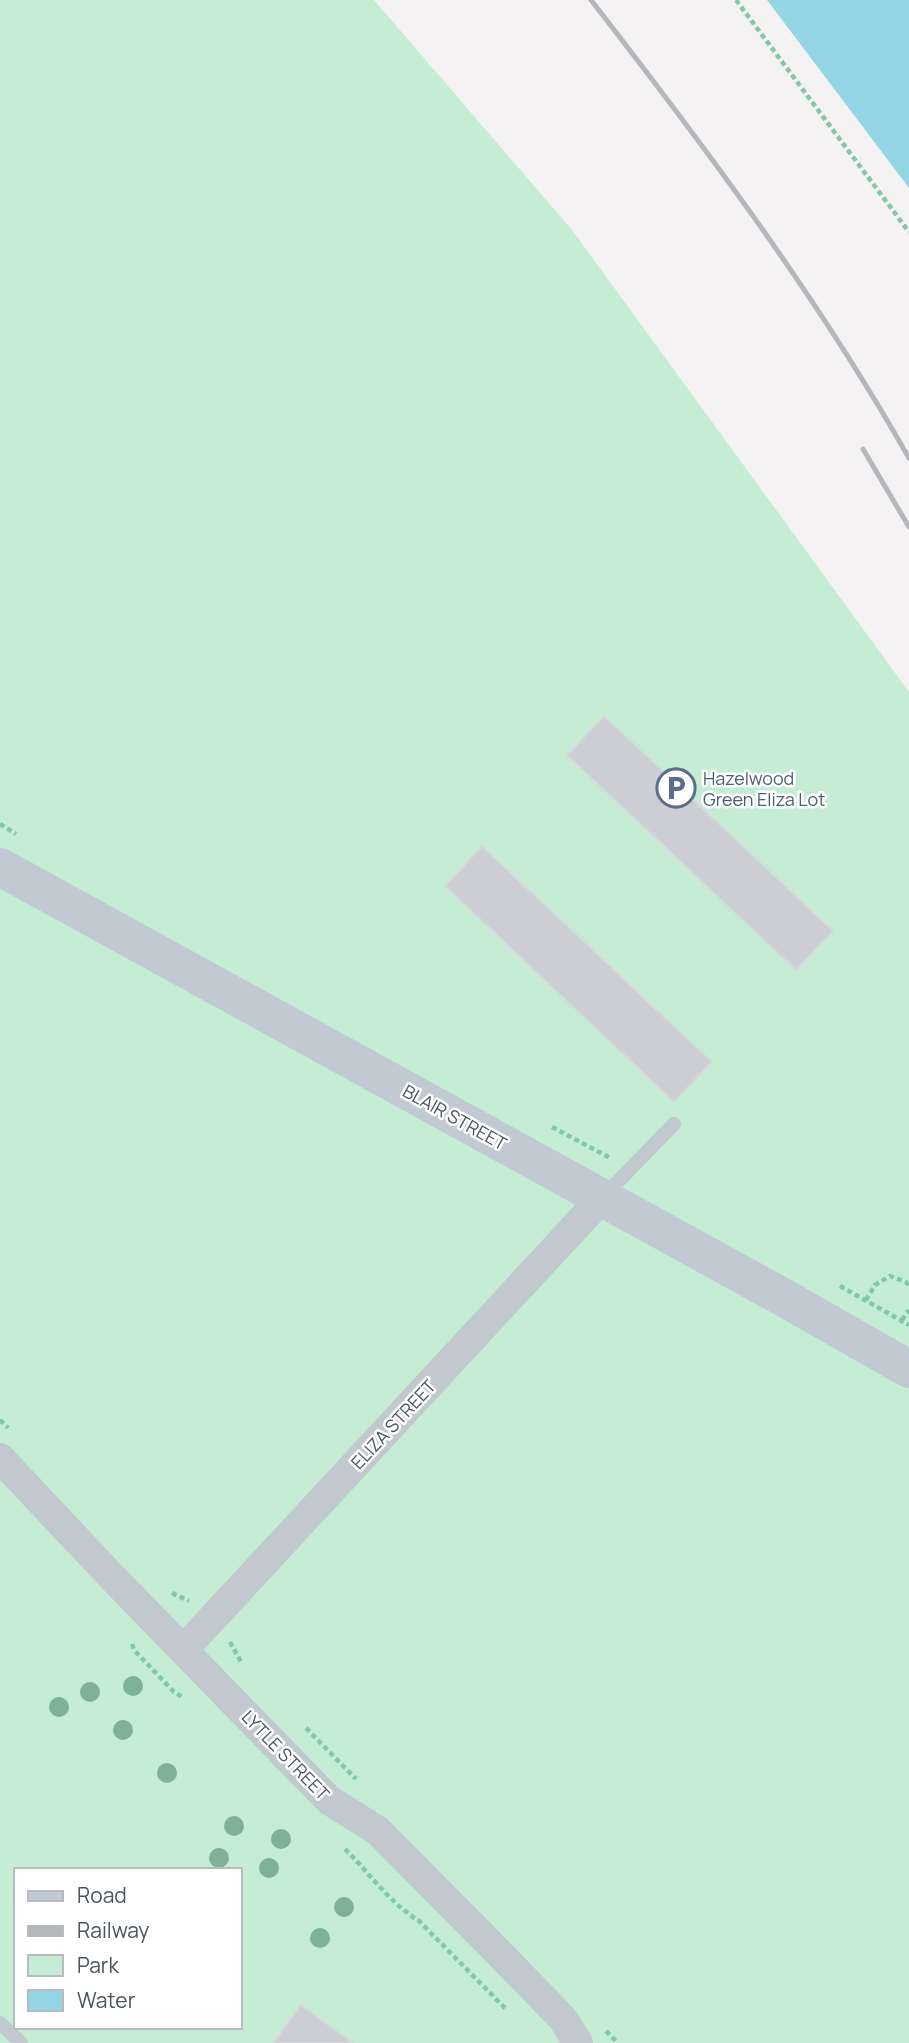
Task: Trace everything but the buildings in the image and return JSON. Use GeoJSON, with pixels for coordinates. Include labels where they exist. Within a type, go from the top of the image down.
{"type":"FeatureCollection","features":[{"type":"Feature","properties":{"kind":"street","name":"BLAIR STREET"},"geometry":{"type":"LineString","coordinates":[[0,867],[909,1369]]}},
{"type":"Feature","properties":{"kind":"street","name":"ELIZA STREET"},"geometry":{"type":"LineString","coordinates":[[184,1649],[602,1198]]}},
{"type":"Feature","properties":{"kind":"street","name":"LYTLE STREET"},"geometry":{"type":"LineString","coordinates":[[0,1458],[329,1800],[378,1831],[563,2018],[578,2043]]}},
{"type":"Feature","properties":{"kind":"lane"},"geometry":{"type":"LineString","coordinates":[[602,1198],[674,1124]]}},
{"type":"Feature","properties":{"kind":"lane"},"geometry":{"type":"LineString","coordinates":[[0,2023],[21,2043]]}},
{"type":"Feature","properties":{"kind":"path"},"geometry":{"type":"LineString","coordinates":[[736,0],[909,232]]}},
{"type":"Feature","properties":{"kind":"path"},"geometry":{"type":"LineString","coordinates":[[866,1300],[875,1285],[890,1276],[908,1283]]}},
{"type":"Feature","properties":{"kind":"path"},"geometry":{"type":"LineString","coordinates":[[902,1320],[909,1310]]}},
{"type":"Feature","properties":{"kind":"path"},"geometry":{"type":"LineString","coordinates":[[134,1650],[177,1695],[195,1702]]}},
{"type":"Feature","properties":{"kind":"path"},"geometry":{"type":"LineString","coordinates":[[335,1839],[373,1877],[382,1890],[419,1921],[512,2015]]}},
{"type":"Feature","properties":{"kind":"green space"},"geometry":{"type":"Polygon","coordinates":[[[0,0],[374,0],[572,230],[909,692],[909,2043],[0,2043],[0,0]]]}},
{"type":"Feature","properties":{"kind":"water"},"geometry":{"type":"Polygon","coordinates":[[[767,0],[909,0],[909,188],[767,0]]]}},
{"type":"Feature","properties":{"kind":"railway"},"geometry":{"type":"LineString","coordinates":[[591,0],[758,223],[837,339],[909,458]]}},
{"type":"Feature","properties":{"kind":"railway"},"geometry":{"type":"LineString","coordinates":[[863,449],[909,527]]}},
{"type":"Feature","properties":{"kind":"place","name":"Hazelwood Green Eliza Lot"},"geometry":{"type":"Point","coordinates":[676,788]}}]}
